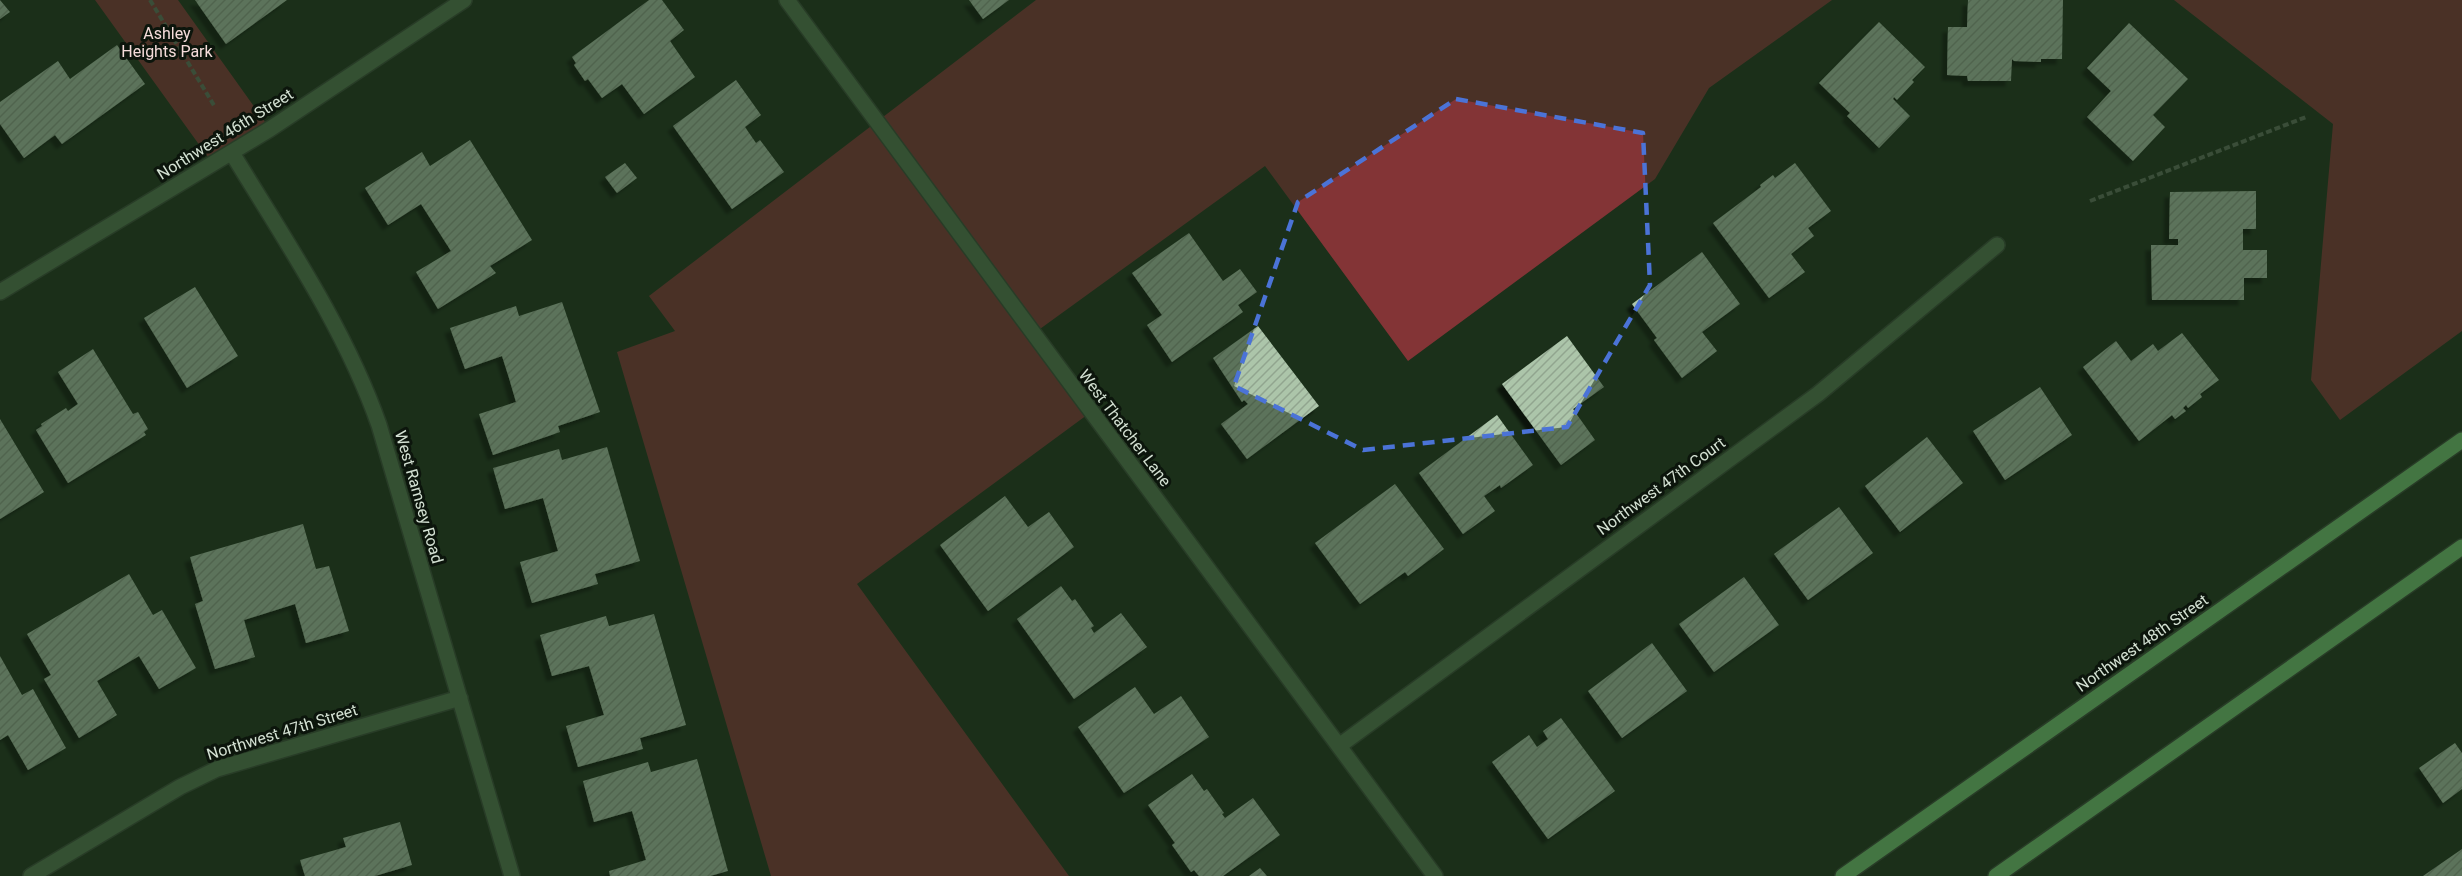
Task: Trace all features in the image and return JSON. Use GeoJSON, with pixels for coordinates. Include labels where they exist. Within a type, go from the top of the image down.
{"type":"FeatureCollection","features":[{"type":"Feature","properties":{"kind":"main road","name":"Northwest 48th Street"},"geometry":{"type":"LineString","coordinates":[[1844,876],[2462,440]]}},
{"type":"Feature","properties":{"kind":"main road"},"geometry":{"type":"LineString","coordinates":[[1996,876],[2462,547]]}},
{"type":"Feature","properties":{"kind":"street","name":"Northwest 46th Street"},"geometry":{"type":"LineString","coordinates":[[0,292],[232,153],[464,0]]}},
{"type":"Feature","properties":{"kind":"street","name":"West Thatcher Lane"},"geometry":{"type":"LineString","coordinates":[[787,0],[1435,876]]}},
{"type":"Feature","properties":{"kind":"street","name":"West Ramsey Road"},"geometry":{"type":"LineString","coordinates":[[232,153],[338,331],[365,386],[379,425],[512,876]]}},
{"type":"Feature","properties":{"kind":"street","name":"Northwest 47th Court"},"geometry":{"type":"LineString","coordinates":[[1338,746],[1818,394],[1996,245]]}},
{"type":"Feature","properties":{"kind":"street","name":"Northwest 47th Street"},"geometry":{"type":"LineString","coordinates":[[31,876],[180,788],[217,769],[460,698]]}},
{"type":"Feature","properties":{"kind":"path"},"geometry":{"type":"LineString","coordinates":[[150,0],[215,107]]}},
{"type":"Feature","properties":{"kind":"path"},"geometry":{"type":"LineString","coordinates":[[2090,201],[2306,117]]}},
{"type":"Feature","properties":{"kind":"highlighted area"},"geometry":{"type":"Polygon","coordinates":[[[1456,99],[1643,133],[1650,285],[1567,427],[1363,450],[1234,386],[1298,202],[1456,99]]]}},
{"type":"Feature","properties":{"kind":"green space","name":"Ashley Heights Park"},"geometry":{"type":"Polygon","coordinates":[[[95,0],[178,0],[270,129],[213,164],[95,0]]]}},
{"type":"Feature","properties":{"kind":"green space"},"geometry":{"type":"Polygon","coordinates":[[[1036,0],[1832,0],[1709,88],[1655,179],[1408,361],[1265,166],[1033,334],[1091,412],[857,584],[1069,876],[771,876],[617,352],[675,331],[649,296],[1036,0]]]}},
{"type":"Feature","properties":{"kind":"green space"},"geometry":{"type":"Polygon","coordinates":[[[2174,0],[2462,0],[2462,331],[2340,420],[2311,380],[2333,124],[2174,0]]]}},
{"type":"Feature","properties":{"kind":"building"},"geometry":{"type":"Polygon","coordinates":[[[0,0],[10,12],[0,19],[0,0]]]}},
{"type":"Feature","properties":{"kind":"building"},"geometry":{"type":"Polygon","coordinates":[[[195,0],[287,0],[226,44],[195,0]]]}},
{"type":"Feature","properties":{"kind":"building"},"geometry":{"type":"Polygon","coordinates":[[[649,0],[662,0],[684,30],[670,41],[695,77],[644,114],[622,84],[602,98],[588,79],[585,81],[574,65],[576,63],[572,57],[649,0]]]}},
{"type":"Feature","properties":{"kind":"building"},"geometry":{"type":"Polygon","coordinates":[[[969,0],[1009,0],[983,19],[969,0]]]}},
{"type":"Feature","properties":{"kind":"building"},"geometry":{"type":"Polygon","coordinates":[[[1968,0],[2063,0],[2062,59],[2041,59],[2041,62],[2012,59],[2011,81],[1968,81],[1967,76],[1947,75],[1948,27],[1967,27],[1968,0]]]}},
{"type":"Feature","properties":{"kind":"building"},"geometry":{"type":"Polygon","coordinates":[[[1879,22],[1925,67],[1897,100],[1894,97],[1893,99],[1910,116],[1879,148],[1847,116],[1850,113],[1819,83],[1879,22]]]}},
{"type":"Feature","properties":{"kind":"building"},"geometry":{"type":"Polygon","coordinates":[[[2129,23],[2188,79],[2153,115],[2165,127],[2133,161],[2087,117],[2111,91],[2087,68],[2129,23]]]}},
{"type":"Feature","properties":{"kind":"building"},"geometry":{"type":"Polygon","coordinates":[[[117,45],[145,84],[62,144],[55,135],[24,158],[0,124],[0,102],[58,61],[70,79],[117,45]]]}},
{"type":"Feature","properties":{"kind":"building"},"geometry":{"type":"Polygon","coordinates":[[[736,80],[761,115],[745,127],[756,143],[760,140],[784,172],[732,209],[673,126],[736,80]]]}},
{"type":"Feature","properties":{"kind":"building"},"geometry":{"type":"Polygon","coordinates":[[[470,140],[532,240],[490,266],[496,273],[438,309],[416,272],[451,251],[421,204],[388,225],[365,188],[422,152],[430,166],[470,140]]]}},
{"type":"Feature","properties":{"kind":"building"},"geometry":{"type":"Polygon","coordinates":[[[625,163],[637,178],[617,193],[605,177],[625,163]]]}},
{"type":"Feature","properties":{"kind":"building"},"geometry":{"type":"Polygon","coordinates":[[[1795,163],[1831,211],[1808,228],[1814,236],[1791,254],[1805,272],[1769,298],[1713,223],[1761,187],[1760,185],[1773,175],[1775,178],[1795,163]]]}},
{"type":"Feature","properties":{"kind":"building"},"geometry":{"type":"Polygon","coordinates":[[[2256,191],[2256,229],[2243,229],[2243,250],[2267,250],[2267,278],[2244,278],[2244,300],[2152,300],[2151,245],[2178,245],[2178,239],[2169,239],[2170,192],[2256,191]]]}},
{"type":"Feature","properties":{"kind":"building"},"geometry":{"type":"Polygon","coordinates":[[[1189,233],[1223,281],[1240,269],[1257,292],[1238,305],[1243,312],[1172,362],[1147,325],[1162,315],[1132,273],[1189,233]]]}},
{"type":"Feature","properties":{"kind":"building"},"geometry":{"type":"Polygon","coordinates":[[[1702,252],[1740,304],[1702,332],[1717,351],[1682,378],[1654,340],[1657,338],[1632,304],[1702,252]]]}},
{"type":"Feature","properties":{"kind":"building"},"geometry":{"type":"Polygon","coordinates":[[[195,287],[238,356],[187,388],[144,318],[195,287]]]}},
{"type":"Feature","properties":{"kind":"building"},"geometry":{"type":"Polygon","coordinates":[[[562,302],[600,412],[558,426],[560,432],[493,455],[479,414],[516,402],[502,356],[465,369],[450,328],[516,306],[519,316],[562,302]]]}},
{"type":"Feature","properties":{"kind":"building"},"geometry":{"type":"Polygon","coordinates":[[[1258,326],[1319,406],[1247,459],[1221,424],[1248,404],[1244,400],[1242,402],[1213,358],[1258,326]]]}},
{"type":"Feature","properties":{"kind":"building"},"geometry":{"type":"Polygon","coordinates":[[[2182,333],[2219,380],[2200,394],[2202,397],[2188,408],[2186,405],[2183,408],[2186,411],[2175,419],[2172,415],[2139,441],[2083,367],[2116,341],[2131,361],[2153,344],[2158,351],[2182,333]]]}},
{"type":"Feature","properties":{"kind":"building"},"geometry":{"type":"Polygon","coordinates":[[[1567,336],[1604,387],[1573,409],[1595,440],[1561,465],[1502,384],[1567,336]]]}},
{"type":"Feature","properties":{"kind":"building"},"geometry":{"type":"Polygon","coordinates":[[[93,349],[133,414],[138,412],[148,429],[144,432],[146,435],[68,483],[36,430],[42,426],[41,424],[66,408],[68,411],[78,404],[58,372],[93,349]]]}},
{"type":"Feature","properties":{"kind":"building"},"geometry":{"type":"Polygon","coordinates":[[[2040,387],[2072,435],[2005,480],[1973,431],[2040,387]]]}},
{"type":"Feature","properties":{"kind":"building"},"geometry":{"type":"Polygon","coordinates":[[[1497,415],[1533,465],[1501,488],[1500,485],[1484,496],[1495,511],[1463,534],[1419,473],[1497,415]]]}},
{"type":"Feature","properties":{"kind":"building"},"geometry":{"type":"Polygon","coordinates":[[[0,419],[44,492],[0,519],[0,419]]]}},
{"type":"Feature","properties":{"kind":"building"},"geometry":{"type":"Polygon","coordinates":[[[1927,437],[1963,483],[1900,532],[1865,486],[1927,437]]]}},
{"type":"Feature","properties":{"kind":"building"},"geometry":{"type":"Polygon","coordinates":[[[607,447],[640,561],[595,574],[598,584],[532,603],[520,562],[558,551],[543,498],[505,509],[493,468],[559,449],[562,460],[607,447]]]}},
{"type":"Feature","properties":{"kind":"building"},"geometry":{"type":"Polygon","coordinates":[[[1395,484],[1444,549],[1408,576],[1405,572],[1360,604],[1315,543],[1395,484]]]}},
{"type":"Feature","properties":{"kind":"building"},"geometry":{"type":"Polygon","coordinates":[[[1005,496],[1028,527],[1049,512],[1074,547],[988,611],[940,545],[1005,496]]]}},
{"type":"Feature","properties":{"kind":"building"},"geometry":{"type":"Polygon","coordinates":[[[1839,507],[1873,553],[1808,600],[1774,554],[1839,507]]]}},
{"type":"Feature","properties":{"kind":"building"},"geometry":{"type":"Polygon","coordinates":[[[303,524],[316,569],[329,566],[349,631],[306,643],[295,604],[244,620],[255,657],[215,669],[195,604],[203,601],[190,557],[303,524]]]}},
{"type":"Feature","properties":{"kind":"building"},"geometry":{"type":"Polygon","coordinates":[[[129,574],[153,615],[162,610],[196,668],[159,689],[139,656],[97,681],[117,715],[79,738],[44,679],[51,675],[27,634],[129,574]]]}},
{"type":"Feature","properties":{"kind":"building"},"geometry":{"type":"Polygon","coordinates":[[[1744,577],[1779,625],[1714,672],[1679,624],[1744,577]]]}},
{"type":"Feature","properties":{"kind":"building"},"geometry":{"type":"Polygon","coordinates":[[[1061,586],[1072,601],[1075,599],[1094,626],[1091,628],[1094,633],[1121,613],[1147,647],[1074,699],[1017,619],[1061,586]]]}},
{"type":"Feature","properties":{"kind":"building"},"geometry":{"type":"Polygon","coordinates":[[[654,614],[686,725],[640,738],[643,749],[578,767],[566,726],[604,715],[589,666],[552,676],[540,635],[606,616],[609,626],[654,614]]]}},
{"type":"Feature","properties":{"kind":"building"},"geometry":{"type":"Polygon","coordinates":[[[1652,643],[1687,691],[1622,738],[1588,691],[1652,643]]]}},
{"type":"Feature","properties":{"kind":"building"},"geometry":{"type":"Polygon","coordinates":[[[0,656],[22,695],[33,689],[66,748],[28,770],[8,735],[0,740],[0,656]]]}},
{"type":"Feature","properties":{"kind":"building"},"geometry":{"type":"Polygon","coordinates":[[[1135,687],[1154,714],[1181,696],[1209,737],[1124,793],[1078,727],[1135,687]]]}},
{"type":"Feature","properties":{"kind":"building"},"geometry":{"type":"Polygon","coordinates":[[[1561,718],[1615,791],[1548,839],[1492,762],[1529,735],[1537,747],[1548,739],[1543,731],[1561,718]]]}},
{"type":"Feature","properties":{"kind":"building"},"geometry":{"type":"Polygon","coordinates":[[[2455,743],[2462,753],[2462,789],[2443,803],[2419,768],[2455,743]]]}},
{"type":"Feature","properties":{"kind":"building"},"geometry":{"type":"Polygon","coordinates":[[[697,759],[728,871],[710,876],[610,876],[609,871],[646,860],[639,835],[632,811],[594,822],[583,781],[648,762],[651,772],[697,759]]]}},
{"type":"Feature","properties":{"kind":"building"},"geometry":{"type":"Polygon","coordinates":[[[1192,774],[1204,791],[1207,789],[1225,818],[1253,798],[1280,835],[1223,876],[1199,876],[1194,870],[1191,872],[1172,845],[1175,843],[1148,805],[1192,774]]]}},
{"type":"Feature","properties":{"kind":"building"},"geometry":{"type":"Polygon","coordinates":[[[400,822],[412,865],[375,876],[305,876],[300,860],[346,847],[343,838],[400,822]]]}},
{"type":"Feature","properties":{"kind":"building"},"geometry":{"type":"Polygon","coordinates":[[[2462,849],[2462,876],[2423,876],[2462,849]]]}},
{"type":"Feature","properties":{"kind":"building"},"geometry":{"type":"Polygon","coordinates":[[[1260,868],[1267,876],[1249,876],[1260,868]]]}}]}
